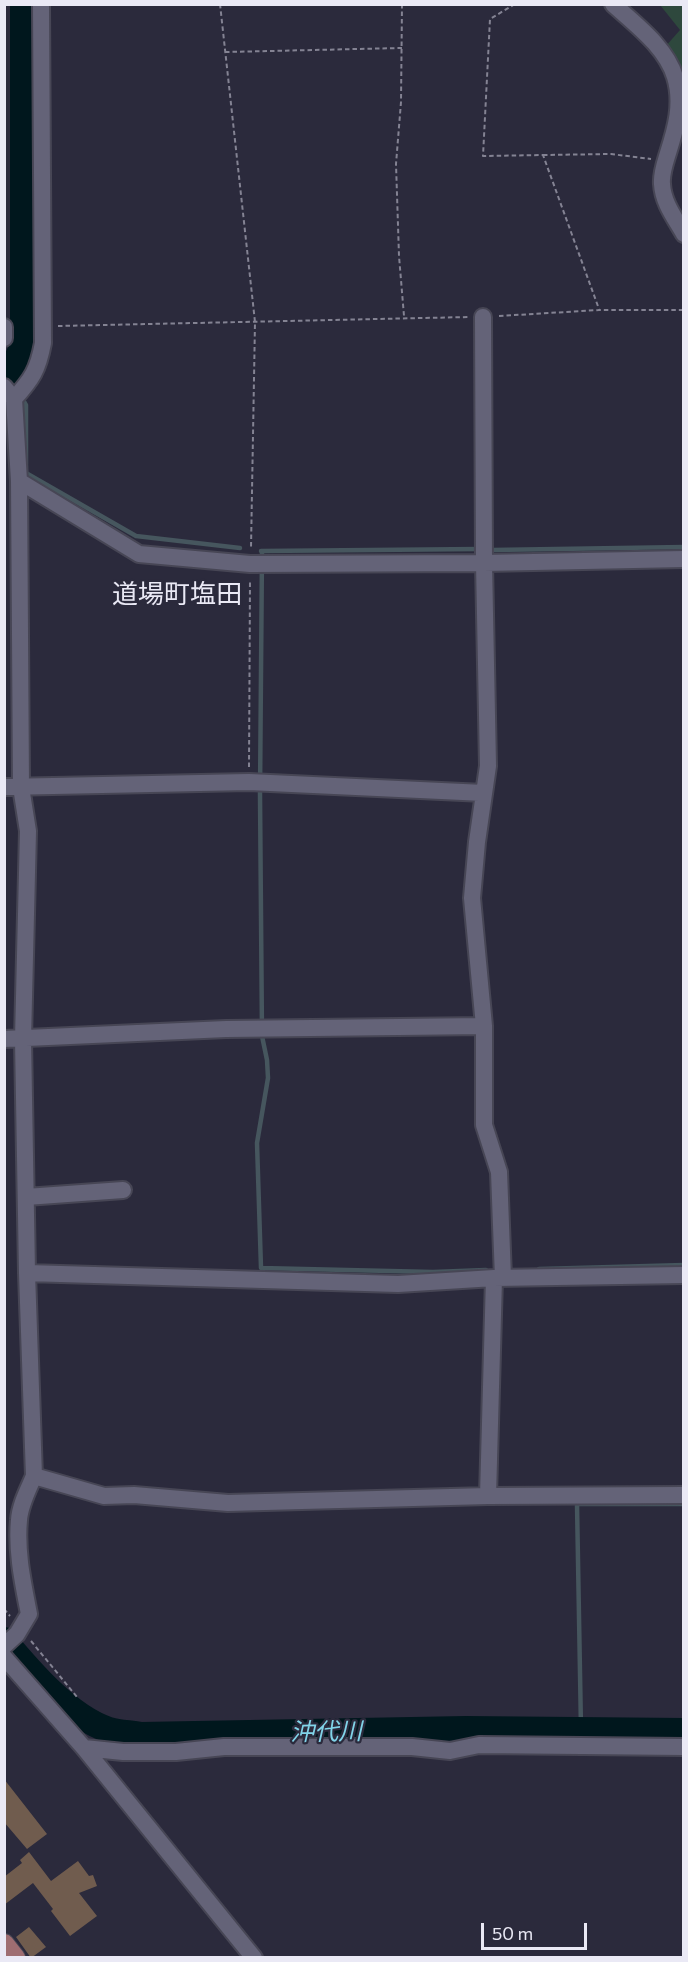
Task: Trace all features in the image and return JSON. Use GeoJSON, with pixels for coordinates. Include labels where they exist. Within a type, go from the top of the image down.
{"type":"FeatureCollection","features":[{"type":"Feature","properties":{"kind":"main road"},"geometry":{"type":"LineString","coordinates":[[4,1944],[15,1958]]}},
{"type":"Feature","properties":{"kind":"street"},"geometry":{"type":"LineString","coordinates":[[4,1646],[19,1631],[29,1614],[19,1560],[19,1520],[23,1502],[34,1476],[27,1274],[23,1039],[28,831],[13,787],[19,481],[9,393],[30,382],[39,363],[43,327],[41,4]]}},
{"type":"Feature","properties":{"kind":"street"},"geometry":{"type":"LineString","coordinates":[[613,4],[661,50],[675,76],[682,103],[661,183],[665,202],[684,234]]}},
{"type":"Feature","properties":{"kind":"street"},"geometry":{"type":"LineString","coordinates":[[483,317],[488,766],[472,898],[484,1026],[484,1125],[499,1172],[499,1278],[488,1496]]}},
{"type":"Feature","properties":{"kind":"street"},"geometry":{"type":"LineString","coordinates":[[4,327],[4,338]]}},
{"type":"Feature","properties":{"kind":"street"},"geometry":{"type":"LineString","coordinates":[[19,481],[139,554],[250,564],[684,559]]}},
{"type":"Feature","properties":{"kind":"street"},"geometry":{"type":"LineString","coordinates":[[13,787],[249,782],[484,793]]}},
{"type":"Feature","properties":{"kind":"street"},"geometry":{"type":"LineString","coordinates":[[4,1039],[226,1029],[484,1026]]}},
{"type":"Feature","properties":{"kind":"street"},"geometry":{"type":"LineString","coordinates":[[26,1197],[123,1190]]}},
{"type":"Feature","properties":{"kind":"street"},"geometry":{"type":"LineString","coordinates":[[27,1274],[398,1284],[499,1278],[684,1275]]}},
{"type":"Feature","properties":{"kind":"street"},"geometry":{"type":"LineString","coordinates":[[34,1476],[104,1496],[134,1495],[228,1503],[488,1496],[684,1495]]}},
{"type":"Feature","properties":{"kind":"street"},"geometry":{"type":"LineString","coordinates":[[4,1657],[84,1748],[254,1958]]}},
{"type":"Feature","properties":{"kind":"street"},"geometry":{"type":"LineString","coordinates":[[84,1748],[123,1752],[176,1752],[224,1747],[274,1746],[412,1747],[450,1751],[479,1745],[684,1747]]}},
{"type":"Feature","properties":{"kind":"path"},"geometry":{"type":"LineString","coordinates":[[220,4],[255,322],[250,564],[249,782]]}},
{"type":"Feature","properties":{"kind":"path"},"geometry":{"type":"LineString","coordinates":[[402,4],[403,48],[396,164],[399,256],[404,317]]}},
{"type":"Feature","properties":{"kind":"path"},"geometry":{"type":"LineString","coordinates":[[515,4],[490,19],[483,156],[611,154],[665,162]]}},
{"type":"Feature","properties":{"kind":"path"},"geometry":{"type":"LineString","coordinates":[[225,52],[403,48]]}},
{"type":"Feature","properties":{"kind":"path"},"geometry":{"type":"LineString","coordinates":[[543,155],[599,310]]}},
{"type":"Feature","properties":{"kind":"path"},"geometry":{"type":"LineString","coordinates":[[43,327],[483,317],[599,310],[684,310]]}},
{"type":"Feature","properties":{"kind":"path"},"geometry":{"type":"LineString","coordinates":[[4,1609],[19,1631],[77,1697]]}},
{"type":"Feature","properties":{"kind":"green space"},"geometry":{"type":"Polygon","coordinates":[[[660,5],[683,5],[683,97],[665,47],[680,30],[660,5]]]}},
{"type":"Feature","properties":{"kind":"building"},"geometry":{"type":"Polygon","coordinates":[[[4,1779],[47,1834],[27,1849],[4,1822],[4,1779]]]}},
{"type":"Feature","properties":{"kind":"building"},"geometry":{"type":"Polygon","coordinates":[[[29,1852],[51,1881],[78,1861],[89,1876],[93,1875],[97,1886],[79,1893],[97,1916],[70,1936],[33,1883],[4,1905],[4,1877],[22,1863],[20,1860],[29,1852]]]}},
{"type":"Feature","properties":{"kind":"building"},"geometry":{"type":"Polygon","coordinates":[[[29,1927],[46,1947],[31,1958],[16,1937],[29,1927]]]}},
{"type":"Feature","properties":{"kind":"waterway","name":"沖代川"},"geometry":{"type":"LineString","coordinates":[[4,377],[9,375],[23,346],[23,4]]}},
{"type":"Feature","properties":{"kind":"waterway"},"geometry":{"type":"LineString","coordinates":[[9,375],[17,389]]}},
{"type":"Feature","properties":{"kind":"waterway"},"geometry":{"type":"LineString","coordinates":[[21,396],[26,405],[26,473],[136,536],[240,548]]}},
{"type":"Feature","properties":{"kind":"waterway"},"geometry":{"type":"LineString","coordinates":[[492,550],[684,547]]}},
{"type":"Feature","properties":{"kind":"waterway"},"geometry":{"type":"LineString","coordinates":[[261,551],[480,549]]}},
{"type":"Feature","properties":{"kind":"waterway"},"geometry":{"type":"LineString","coordinates":[[262,551],[260,794],[262,1036],[268,1078],[257,1143],[261,1268],[433,1272],[486,1270]]}},
{"type":"Feature","properties":{"kind":"waterway"},"geometry":{"type":"LineString","coordinates":[[539,1269],[684,1265]]}},
{"type":"Feature","properties":{"kind":"waterway"},"geometry":{"type":"LineString","coordinates":[[581,1729],[577,1504],[684,1504]]}},
{"type":"Feature","properties":{"kind":"waterway","name":"沖代川"},"geometry":{"type":"LineString","coordinates":[[4,1640],[38,1679],[79,1715],[109,1730],[141,1735],[466,1729],[684,1731]]}},
{"type":"Feature","properties":{"kind":"district","name":"道場町塩田"},"geometry":{"type":"Point","coordinates":[177,594]}}]}
